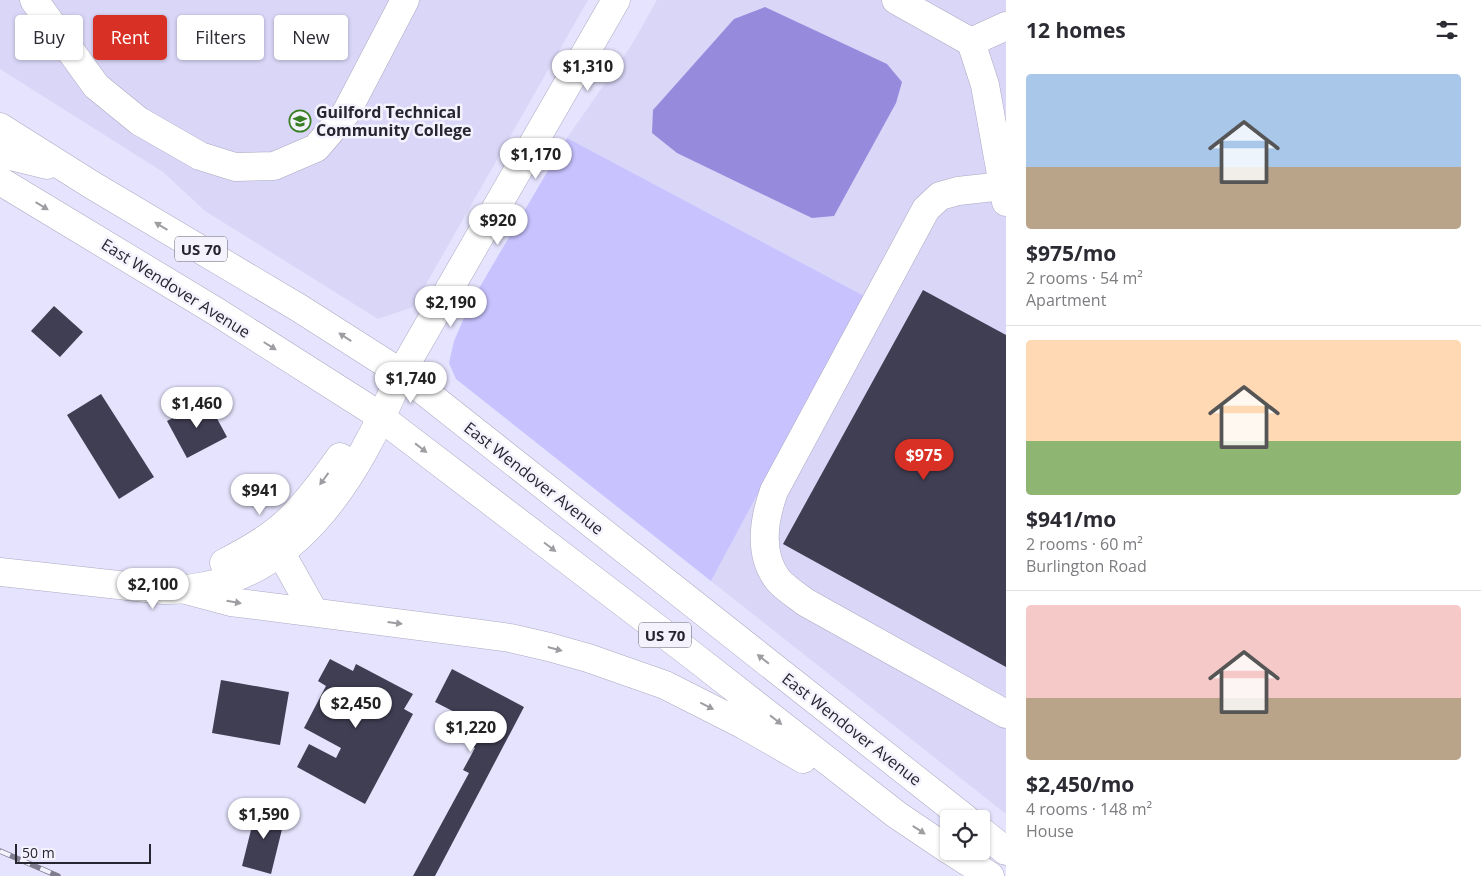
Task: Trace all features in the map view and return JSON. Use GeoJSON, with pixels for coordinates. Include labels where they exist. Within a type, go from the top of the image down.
{"type":"FeatureCollection","features":[{"type":"Feature","properties":{"kind":"main road"},"geometry":{"type":"LineString","coordinates":[[34,0],[96,86],[138,121],[200,156],[235,167],[274,166],[316,148],[346,113],[405,0]]}},
{"type":"Feature","properties":{"kind":"main road"},"geometry":{"type":"LineString","coordinates":[[0,572],[164,590],[186,590],[228,580],[257,567],[281,553],[303,534],[330,504],[376,414],[616,0]]}},
{"type":"Feature","properties":{"kind":"main road"},"geometry":{"type":"LineString","coordinates":[[896,0],[971,42],[985,85],[1004,194],[958,191],[940,196],[926,208],[774,491],[767,512],[764,536],[769,562],[779,580],[805,602],[1006,714]]}},
{"type":"Feature","properties":{"kind":"main road"},"geometry":{"type":"LineString","coordinates":[[971,42],[1006,26]]}},
{"type":"Feature","properties":{"kind":"main road","name":"East Wendover Avenue"},"geometry":{"type":"LineString","coordinates":[[0,127],[299,308],[401,373],[955,810]]}},
{"type":"Feature","properties":{"kind":"main road"},"geometry":{"type":"LineString","coordinates":[[0,151],[6,155],[70,171]]}},
{"type":"Feature","properties":{"kind":"main road","name":"East Wendover Avenue"},"geometry":{"type":"LineString","coordinates":[[0,181],[209,308],[376,414],[692,655],[897,816],[940,844]]}},
{"type":"Feature","properties":{"kind":"main road"},"geometry":{"type":"LineString","coordinates":[[122,585],[166,582],[197,575],[224,563],[269,536],[294,516],[376,414]]}},
{"type":"Feature","properties":{"kind":"main road"},"geometry":{"type":"LineString","coordinates":[[281,553],[314,612]]}},
{"type":"Feature","properties":{"kind":"main road"},"geometry":{"type":"LineString","coordinates":[[186,590],[231,602],[510,638],[627,671],[665,686],[744,725],[897,816]]}},
{"type":"Feature","properties":{"kind":"main road"},"geometry":{"type":"LineString","coordinates":[[990,838],[1006,850]]}},
{"type":"Feature","properties":{"kind":"main road","name":"East Wendover Avenue"},"geometry":{"type":"LineString","coordinates":[[964,860],[990,876]]}},
{"type":"Feature","properties":{"kind":"shaded area","name":"Guilford Technical Community College"},"geometry":{"type":"Polygon","coordinates":[[[0,0],[588,0],[413,307],[378,319],[205,211],[163,172],[0,69],[0,0]]]}},
{"type":"Feature","properties":{"kind":"shaded area"},"geometry":{"type":"Polygon","coordinates":[[[657,0],[1006,0],[1006,814],[711,581],[864,296],[567,138],[631,46],[657,0]]]}},
{"type":"Feature","properties":{"kind":"shaded area"},"geometry":{"type":"Polygon","coordinates":[[[765,7],[887,64],[902,82],[896,103],[834,216],[812,218],[677,153],[652,133],[653,110],[734,19],[765,7]]]}},
{"type":"Feature","properties":{"kind":"shaded area"},"geometry":{"type":"Polygon","coordinates":[[[567,138],[864,296],[711,581],[456,379],[449,363],[454,341],[471,302],[567,138]]]}},
{"type":"Feature","properties":{"kind":"building"},"geometry":{"type":"Polygon","coordinates":[[[923,290],[1006,335],[1006,667],[783,544],[923,290]]]}},
{"type":"Feature","properties":{"kind":"building"},"geometry":{"type":"Polygon","coordinates":[[[54,306],[83,332],[60,357],[31,331],[54,306]]]}},
{"type":"Feature","properties":{"kind":"building"},"geometry":{"type":"Polygon","coordinates":[[[101,394],[154,477],[119,499],[67,415],[101,394]]]}},
{"type":"Feature","properties":{"kind":"building"},"geometry":{"type":"Polygon","coordinates":[[[207,400],[227,437],[187,458],[167,421],[207,400]]]}},
{"type":"Feature","properties":{"kind":"building"},"geometry":{"type":"Polygon","coordinates":[[[330,659],[353,671],[356,664],[413,694],[404,709],[413,714],[365,804],[297,767],[309,744],[336,758],[341,748],[304,728],[326,686],[318,681],[330,659]]]}},
{"type":"Feature","properties":{"kind":"building"},"geometry":{"type":"Polygon","coordinates":[[[452,669],[524,707],[435,876],[413,876],[469,773],[463,770],[475,748],[457,739],[468,719],[435,702],[452,669]]]}},
{"type":"Feature","properties":{"kind":"building"},"geometry":{"type":"Polygon","coordinates":[[[221,680],[289,692],[280,745],[212,733],[221,680]]]}},
{"type":"Feature","properties":{"kind":"building"},"geometry":{"type":"Polygon","coordinates":[[[257,806],[286,813],[271,874],[242,866],[257,806]]]}},
{"type":"Feature","properties":{"kind":"railway"},"geometry":{"type":"LineString","coordinates":[[0,851],[58,876]]}},
{"type":"Feature","properties":{"kind":"place","name":"Guilford Technical Community College"},"geometry":{"type":"Point","coordinates":[300,121]}}]}
